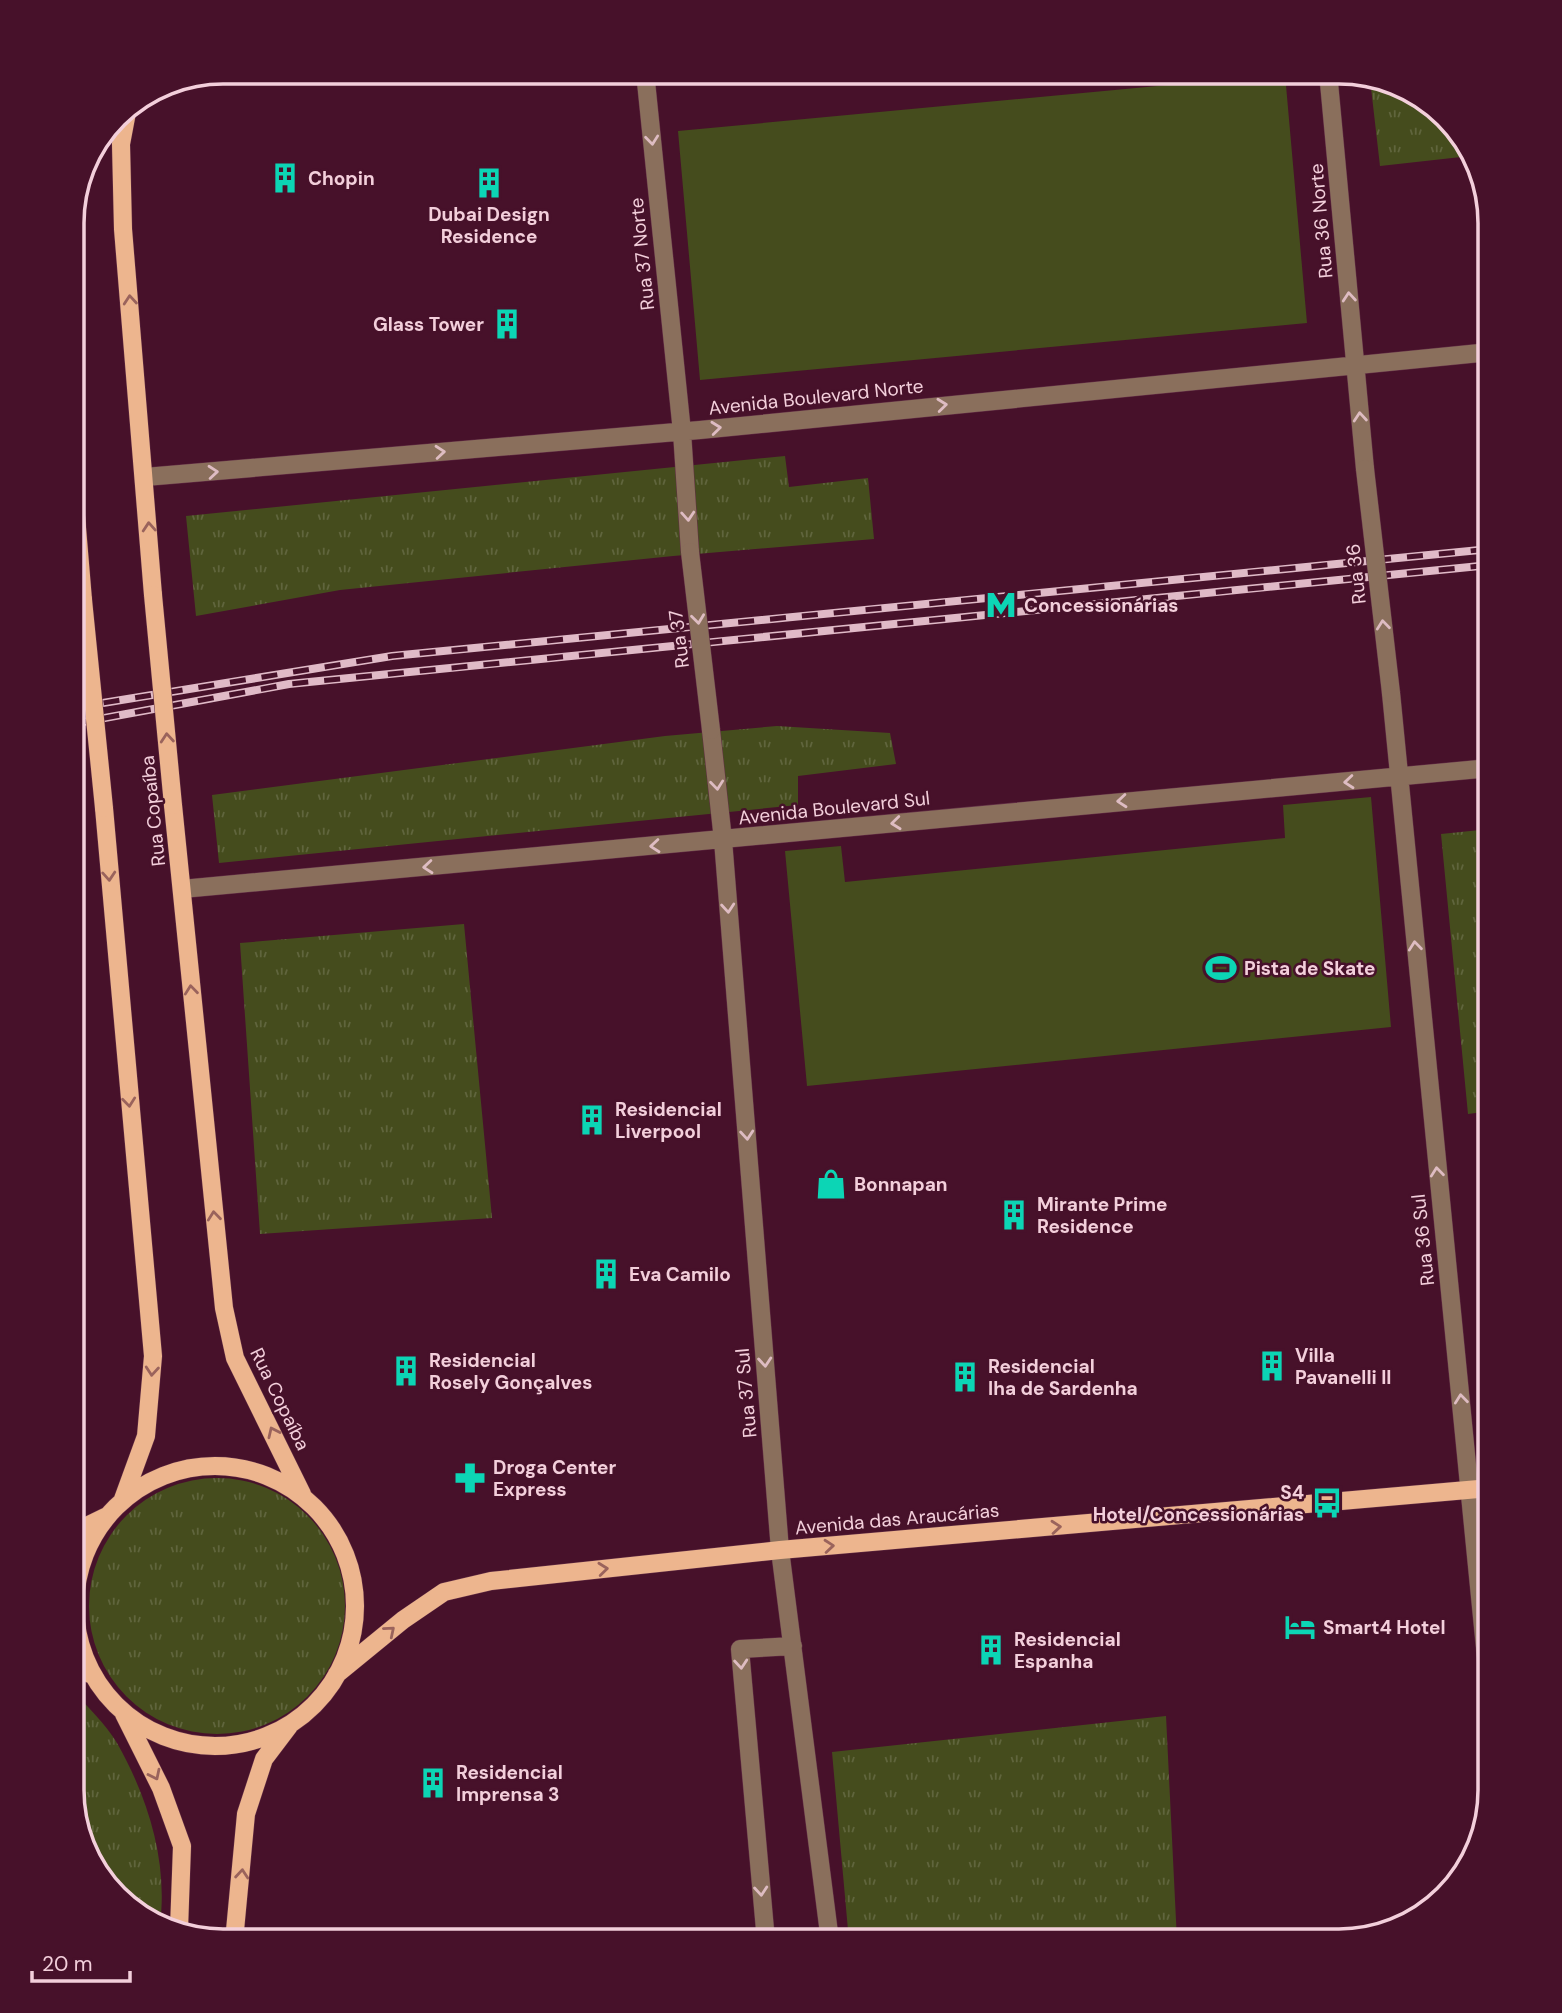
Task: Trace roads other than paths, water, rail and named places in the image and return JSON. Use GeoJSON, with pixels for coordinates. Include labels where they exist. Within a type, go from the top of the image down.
{"type":"FeatureCollection","features":[{"type":"Feature","properties":{"kind":"main road","name":"Rua Copaíba"},"geometry":{"type":"LineString","coordinates":[[124,126],[121,144],[124,229],[153,595],[224,1308],[235,1358],[302,1494]]}},
{"type":"Feature","properties":{"kind":"main road"},"geometry":{"type":"LineString","coordinates":[[84,610],[153,1356],[146,1436],[123,1500]]}},
{"type":"Feature","properties":{"kind":"main road"},"geometry":{"type":"LineString","coordinates":[[84,1556],[107,1516],[123,1500],[164,1474],[212,1465],[260,1472],[302,1494],[335,1531],[353,1578],[354,1627],[337,1674],[317,1702],[291,1723],[259,1738],[223,1746],[188,1744],[154,1733],[124,1714]]}},
{"type":"Feature","properties":{"kind":"main road","name":"Avenida das Araucárias"},"geometry":{"type":"LineString","coordinates":[[337,1674],[403,1620],[444,1592],[491,1581],[780,1550],[1478,1490]]}},
{"type":"Feature","properties":{"kind":"main road"},"geometry":{"type":"LineString","coordinates":[[84,1528],[107,1516]]}},
{"type":"Feature","properties":{"kind":"main road"},"geometry":{"type":"LineString","coordinates":[[84,1654],[92,1675],[124,1714],[161,1788],[182,1846],[179,1922]]}},
{"type":"Feature","properties":{"kind":"main road"},"geometry":{"type":"LineString","coordinates":[[84,1671],[92,1675]]}},
{"type":"Feature","properties":{"kind":"main road"},"geometry":{"type":"LineString","coordinates":[[235,1929],[246,1814],[264,1759],[291,1723]]}},
{"type":"Feature","properties":{"kind":"street","name":"Rua 37 Norte"},"geometry":{"type":"LineString","coordinates":[[646,84],[682,432]]}},
{"type":"Feature","properties":{"kind":"street","name":"Rua 36 Norte"},"geometry":{"type":"LineString","coordinates":[[1329,84],[1356,365]]}},
{"type":"Feature","properties":{"kind":"street","name":"Avenida Boulevard Norte"},"geometry":{"type":"LineString","coordinates":[[145,477],[682,432],[1478,353]]}},
{"type":"Feature","properties":{"kind":"street","name":"Rua 36"},"geometry":{"type":"LineString","coordinates":[[1356,365],[1399,778]]}},
{"type":"Feature","properties":{"kind":"street","name":"Rua 37"},"geometry":{"type":"LineString","coordinates":[[682,432],[690,552],[723,840]]}},
{"type":"Feature","properties":{"kind":"street","name":"Avenida Boulevard Sul"},"geometry":{"type":"LineString","coordinates":[[182,889],[1478,769]]}},
{"type":"Feature","properties":{"kind":"street","name":"Rua 36 Sul"},"geometry":{"type":"LineString","coordinates":[[1399,778],[1478,1567]]}},
{"type":"Feature","properties":{"kind":"street","name":"Rua 37 Sul"},"geometry":{"type":"LineString","coordinates":[[723,840],[780,1550],[828,1929]]}},
{"type":"Feature","properties":{"kind":"street"},"geometry":{"type":"LineString","coordinates":[[765,1929],[740,1649],[793,1646]]}},
{"type":"Feature","properties":{"kind":"railway"},"geometry":{"type":"LineString","coordinates":[[84,706],[392,656],[1478,550]]}},
{"type":"Feature","properties":{"kind":"railway"},"geometry":{"type":"LineString","coordinates":[[84,722],[289,684],[1478,566]]}},
{"type":"Feature","properties":{"kind":"place","name":"Chopin"},"geometry":{"type":"Point","coordinates":[285,178]}},
{"type":"Feature","properties":{"kind":"place","name":"Dubai Design Residence"},"geometry":{"type":"Point","coordinates":[489,183]}},
{"type":"Feature","properties":{"kind":"place","name":"Glass Tower"},"geometry":{"type":"Point","coordinates":[507,324]}},
{"type":"Feature","properties":{"kind":"place","name":"Concessionárias"},"geometry":{"type":"Point","coordinates":[1001,605]}},
{"type":"Feature","properties":{"kind":"place","name":"Pista de Skate"},"geometry":{"type":"Point","coordinates":[1221,968]}},
{"type":"Feature","properties":{"kind":"place","name":"Residencial Liverpool"},"geometry":{"type":"Point","coordinates":[592,1120]}},
{"type":"Feature","properties":{"kind":"place","name":"Bonnapan"},"geometry":{"type":"Point","coordinates":[831,1184]}},
{"type":"Feature","properties":{"kind":"place","name":"Mirante Prime Residence"},"geometry":{"type":"Point","coordinates":[1014,1215]}},
{"type":"Feature","properties":{"kind":"place","name":"Eva Camilo"},"geometry":{"type":"Point","coordinates":[606,1274]}},
{"type":"Feature","properties":{"kind":"place","name":"Villa Pavanelli II"},"geometry":{"type":"Point","coordinates":[1272,1366]}},
{"type":"Feature","properties":{"kind":"place","name":"Residencial Rosely Gonçalves"},"geometry":{"type":"Point","coordinates":[406,1371]}},
{"type":"Feature","properties":{"kind":"place","name":"Residencial Iha de Sardenha"},"geometry":{"type":"Point","coordinates":[965,1377]}},
{"type":"Feature","properties":{"kind":"place","name":"Droga Center Express"},"geometry":{"type":"Point","coordinates":[470,1478]}},
{"type":"Feature","properties":{"kind":"place","name":"S4 Hotel/Concessionárias"},"geometry":{"type":"Point","coordinates":[1327,1503]}},
{"type":"Feature","properties":{"kind":"place","name":"Smart4 Hotel"},"geometry":{"type":"Point","coordinates":[1300,1627]}},
{"type":"Feature","properties":{"kind":"place","name":"Residencial Espanha"},"geometry":{"type":"Point","coordinates":[991,1650]}},
{"type":"Feature","properties":{"kind":"place","name":"Residencial Imprensa 3"},"geometry":{"type":"Point","coordinates":[433,1783]}}]}
